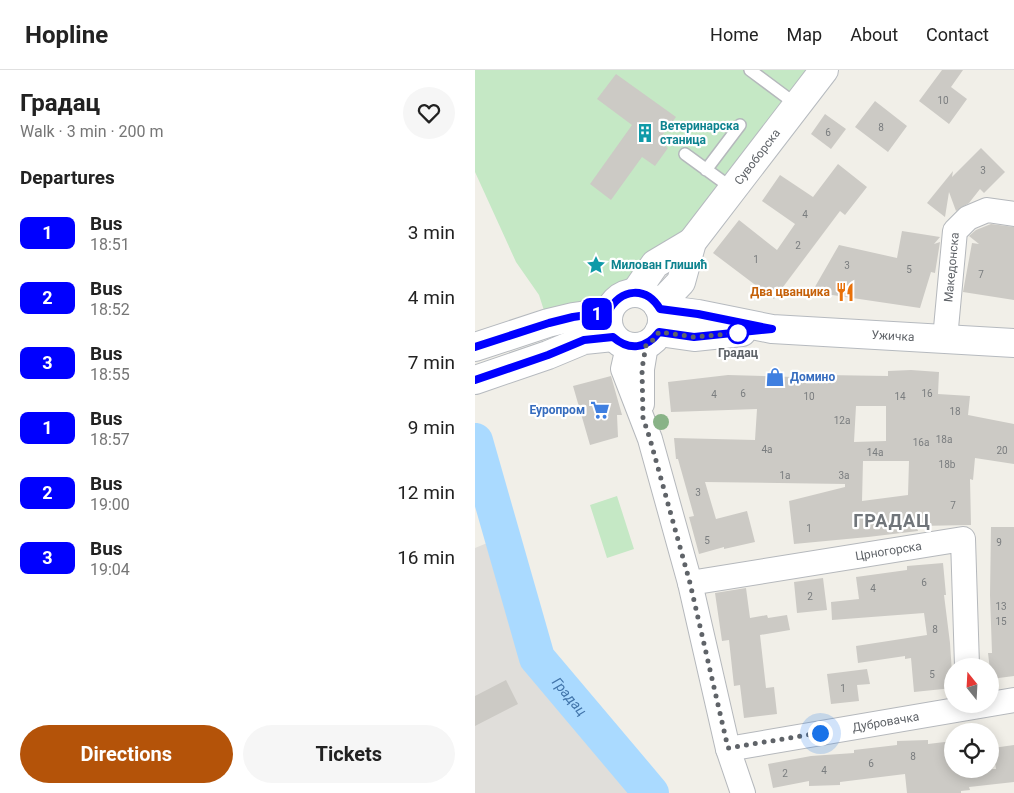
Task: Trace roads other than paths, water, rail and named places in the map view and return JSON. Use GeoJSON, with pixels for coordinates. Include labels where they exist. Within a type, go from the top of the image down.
{"type":"FeatureCollection","features":[{"type":"Feature","properties":{"kind":"main road","name":"Сувоборска"},"geometry":{"type":"LineString","coordinates":[[639,323],[655,264],[692,242],[824,70]]}},
{"type":"Feature","properties":{"kind":"main road"},"geometry":{"type":"LineString","coordinates":[[475,346],[573,317],[639,323]]}},
{"type":"Feature","properties":{"kind":"main road","name":"Ужичка"},"geometry":{"type":"LineString","coordinates":[[639,323],[694,337],[772,329],[1014,343]]}},
{"type":"Feature","properties":{"kind":"main road"},"geometry":{"type":"LineString","coordinates":[[475,380],[548,355],[584,340],[639,323]]}},
{"type":"Feature","properties":{"kind":"street","name":"Македонска"},"geometry":{"type":"LineString","coordinates":[[945,339],[955,231],[968,218],[987,210],[1014,214]]}},
{"type":"Feature","properties":{"kind":"street"},"geometry":{"type":"LineString","coordinates":[[639,323],[623,369],[650,439],[690,583],[728,748],[743,793]]}},
{"type":"Feature","properties":{"kind":"street","name":"Црногорска"},"geometry":{"type":"LineString","coordinates":[[690,583],[963,539],[967,658]]}},
{"type":"Feature","properties":{"kind":"street","name":"Дубровачка"},"geometry":{"type":"LineString","coordinates":[[999,702],[1014,700]]}},
{"type":"Feature","properties":{"kind":"street","name":"Дубровачка"},"geometry":{"type":"LineString","coordinates":[[728,748],[944,710]]}},
{"type":"Feature","properties":{"kind":"lane"},"geometry":{"type":"LineString","coordinates":[[750,70],[797,105]]}},
{"type":"Feature","properties":{"kind":"lane"},"geometry":{"type":"LineString","coordinates":[[706,170],[740,124]]}},
{"type":"Feature","properties":{"kind":"lane"},"geometry":{"type":"LineString","coordinates":[[685,154],[733,189]]}},
{"type":"Feature","properties":{"kind":"waterway","name":"Градац"},"geometry":{"type":"LineString","coordinates":[[475,441],[537,658],[651,793]]}},
{"type":"Feature","properties":{"kind":"place","name":"Ветеринарска станица"},"geometry":{"type":"Point","coordinates":[645,133]}},
{"type":"Feature","properties":{"kind":"place","name":"Милован Глишић"},"geometry":{"type":"Point","coordinates":[596,265]}},
{"type":"Feature","properties":{"kind":"place","name":"Два цванцика"},"geometry":{"type":"Point","coordinates":[845,292]}},
{"type":"Feature","properties":{"kind":"place","name":"Градац"},"geometry":{"type":"Point","coordinates":[738,333]}},
{"type":"Feature","properties":{"kind":"place","name":"Домино"},"geometry":{"type":"Point","coordinates":[775,377]}},
{"type":"Feature","properties":{"kind":"place","name":"Еуропром"},"geometry":{"type":"Point","coordinates":[600,410]}},
{"type":"Feature","properties":{"kind":"district","name":"ГРАДАЦ"},"geometry":{"type":"Point","coordinates":[892,521]}}]}
